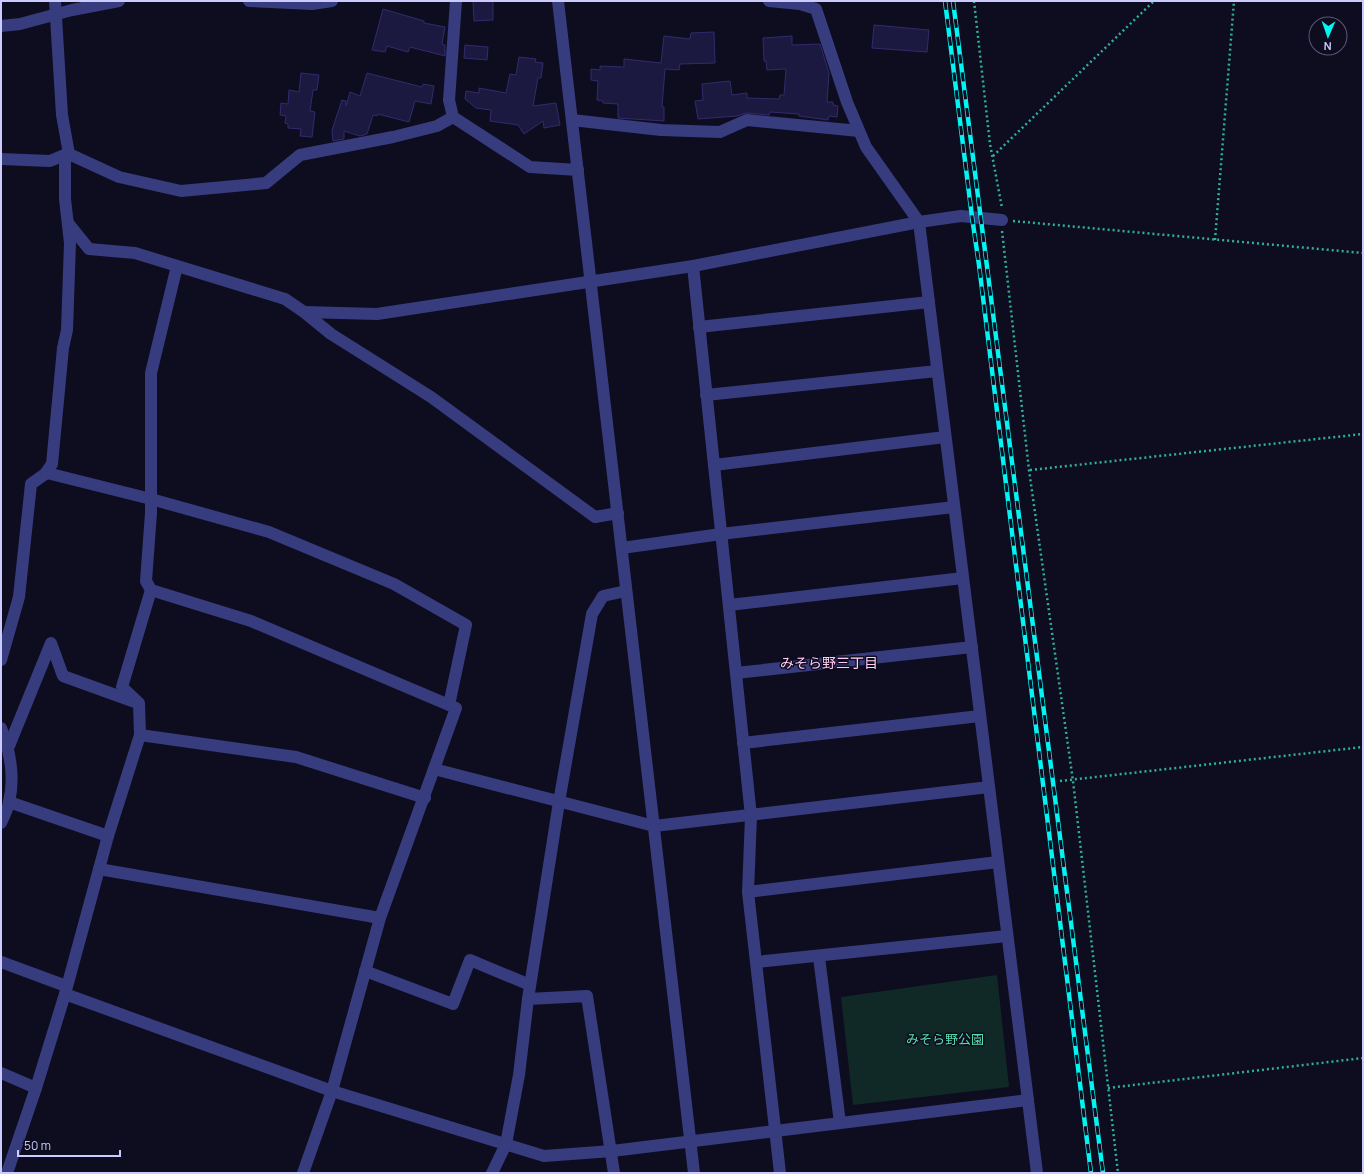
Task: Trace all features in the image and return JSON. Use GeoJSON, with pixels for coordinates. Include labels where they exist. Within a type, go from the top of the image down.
{"type":"FeatureCollection","features":[{"type":"Feature","properties":{"kind":"street"},"geometry":{"type":"LineString","coordinates":[[1,660],[19,597],[31,484],[47,473],[52,464],[62,348],[67,330],[70,243],[65,199],[65,161],[69,153],[62,115],[55,1]]}},
{"type":"Feature","properties":{"kind":"street"},"geometry":{"type":"LineString","coordinates":[[1,26],[20,24],[56,14],[119,1]]}},
{"type":"Feature","properties":{"kind":"street"},"geometry":{"type":"LineString","coordinates":[[249,1],[332,1]]}},
{"type":"Feature","properties":{"kind":"street"},"geometry":{"type":"LineString","coordinates":[[456,1],[449,100],[453,117],[530,167],[578,170]]}},
{"type":"Feature","properties":{"kind":"street"},"geometry":{"type":"LineString","coordinates":[[558,1],[694,1173]]}},
{"type":"Feature","properties":{"kind":"street"},"geometry":{"type":"LineString","coordinates":[[769,1],[818,5],[847,102],[866,147],[918,222],[1037,1173]]}},
{"type":"Feature","properties":{"kind":"street"},"geometry":{"type":"LineString","coordinates":[[1,159],[50,161],[69,153],[119,177],[181,192],[266,183],[300,155],[437,126],[453,117]]}},
{"type":"Feature","properties":{"kind":"street"},"geometry":{"type":"LineString","coordinates":[[572,120],[661,130],[720,132],[747,120],[859,130]]}},
{"type":"Feature","properties":{"kind":"street"},"geometry":{"type":"LineString","coordinates":[[304,312],[377,314],[693,266],[918,222],[961,216],[1002,220]]}},
{"type":"Feature","properties":{"kind":"street"},"geometry":{"type":"LineString","coordinates":[[68,223],[89,249],[136,253],[285,299],[331,334],[431,397],[595,517],[618,513]]}},
{"type":"Feature","properties":{"kind":"street"},"geometry":{"type":"LineString","coordinates":[[177,266],[151,373],[151,499],[146,581],[151,590],[251,621],[456,708],[425,798],[380,918],[332,1091],[303,1173]]}},
{"type":"Feature","properties":{"kind":"street"},"geometry":{"type":"LineString","coordinates":[[693,266],[751,816],[748,892],[780,1173]]}},
{"type":"Feature","properties":{"kind":"street"},"geometry":{"type":"LineString","coordinates":[[699,327],[928,302]]}},
{"type":"Feature","properties":{"kind":"street"},"geometry":{"type":"LineString","coordinates":[[706,395],[937,371]]}},
{"type":"Feature","properties":{"kind":"street"},"geometry":{"type":"LineString","coordinates":[[714,465],[945,437]]}},
{"type":"Feature","properties":{"kind":"street"},"geometry":{"type":"LineString","coordinates":[[47,473],[151,499],[269,532],[394,584],[466,624],[449,705]]}},
{"type":"Feature","properties":{"kind":"street"},"geometry":{"type":"LineString","coordinates":[[622,548],[721,534],[954,507]]}},
{"type":"Feature","properties":{"kind":"street"},"geometry":{"type":"LineString","coordinates":[[729,605],[963,578]]}},
{"type":"Feature","properties":{"kind":"street"},"geometry":{"type":"LineString","coordinates":[[7,1173],[36,1088],[65,990],[98,869],[140,735],[138,703],[122,686],[151,590]]}},
{"type":"Feature","properties":{"kind":"street"},"geometry":{"type":"LineString","coordinates":[[492,1173],[506,1144],[518,1075],[528,999],[559,802],[592,614],[603,596],[626,591]]}},
{"type":"Feature","properties":{"kind":"street"},"geometry":{"type":"LineString","coordinates":[[8,746],[51,643],[63,676],[138,703]]}},
{"type":"Feature","properties":{"kind":"street"},"geometry":{"type":"LineString","coordinates":[[736,673],[972,647]]}},
{"type":"Feature","properties":{"kind":"street"},"geometry":{"type":"LineString","coordinates":[[743,743],[980,716]]}},
{"type":"Feature","properties":{"kind":"street"},"geometry":{"type":"LineString","coordinates":[[1,728],[8,746],[11,773],[9,802],[1,823]]}},
{"type":"Feature","properties":{"kind":"street"},"geometry":{"type":"LineString","coordinates":[[140,735],[296,758],[425,798]]}},
{"type":"Feature","properties":{"kind":"street"},"geometry":{"type":"LineString","coordinates":[[434,769],[654,826],[751,816],[989,787]]}},
{"type":"Feature","properties":{"kind":"street"},"geometry":{"type":"LineString","coordinates":[[9,802],[108,836]]}},
{"type":"Feature","properties":{"kind":"street"},"geometry":{"type":"LineString","coordinates":[[748,892],[998,862]]}},
{"type":"Feature","properties":{"kind":"street"},"geometry":{"type":"LineString","coordinates":[[98,869],[380,918]]}},
{"type":"Feature","properties":{"kind":"street"},"geometry":{"type":"LineString","coordinates":[[756,962],[818,957],[1008,936]]}},
{"type":"Feature","properties":{"kind":"street"},"geometry":{"type":"LineString","coordinates":[[818,957],[840,1123]]}},
{"type":"Feature","properties":{"kind":"street"},"geometry":{"type":"LineString","coordinates":[[365,971],[453,1004],[470,960],[530,986]]}},
{"type":"Feature","properties":{"kind":"street"},"geometry":{"type":"LineString","coordinates":[[1,962],[65,990],[332,1091],[544,1156],[612,1151],[1028,1100]]}},
{"type":"Feature","properties":{"kind":"street"},"geometry":{"type":"LineString","coordinates":[[528,999],[587,996],[612,1151],[614,1173]]}},
{"type":"Feature","properties":{"kind":"street"},"geometry":{"type":"LineString","coordinates":[[1,1073],[36,1088]]}},
{"type":"Feature","properties":{"kind":"path"},"geometry":{"type":"LineString","coordinates":[[974,1],[993,156],[1002,210],[1002,236],[1029,470],[1073,781],[1118,1173]]}},
{"type":"Feature","properties":{"kind":"path"},"geometry":{"type":"LineString","coordinates":[[993,156],[1154,1]]}},
{"type":"Feature","properties":{"kind":"path"},"geometry":{"type":"LineString","coordinates":[[1215,240],[1234,1]]}},
{"type":"Feature","properties":{"kind":"path"},"geometry":{"type":"LineString","coordinates":[[1002,220],[1363,253]]}},
{"type":"Feature","properties":{"kind":"path"},"geometry":{"type":"LineString","coordinates":[[1029,470],[1363,434]]}},
{"type":"Feature","properties":{"kind":"path"},"geometry":{"type":"LineString","coordinates":[[1060,781],[1073,781],[1363,747]]}},
{"type":"Feature","properties":{"kind":"path"},"geometry":{"type":"LineString","coordinates":[[1108,1088],[1363,1058]]}},
{"type":"Feature","properties":{"kind":"green space","name":"みそら野公園"},"geometry":{"type":"Polygon","coordinates":[[[997,975],[1009,1087],[853,1105],[841,997],[997,975]]]}},
{"type":"Feature","properties":{"kind":"building"},"geometry":{"type":"Polygon","coordinates":[[[473,1],[493,1],[493,20],[474,21],[473,1]]]}},
{"type":"Feature","properties":{"kind":"building"},"geometry":{"type":"Polygon","coordinates":[[[383,9],[424,21],[424,23],[445,27],[442,44],[445,45],[445,56],[410,47],[408,52],[387,46],[385,52],[372,50],[383,9]]]}},
{"type":"Feature","properties":{"kind":"building"},"geometry":{"type":"Polygon","coordinates":[[[874,25],[929,30],[927,52],[872,48],[874,25]]]}},
{"type":"Feature","properties":{"kind":"building"},"geometry":{"type":"Polygon","coordinates":[[[714,32],[715,63],[680,64],[679,70],[665,69],[662,107],[664,107],[664,121],[618,118],[618,104],[603,103],[603,101],[597,100],[598,81],[591,80],[591,69],[600,70],[600,66],[624,67],[624,59],[661,63],[664,36],[690,39],[691,33],[714,32]]]}},
{"type":"Feature","properties":{"kind":"building"},"geometry":{"type":"Polygon","coordinates":[[[792,36],[792,45],[820,44],[829,73],[827,102],[833,102],[833,105],[838,106],[837,117],[829,116],[828,120],[799,116],[799,114],[770,112],[769,115],[747,113],[737,116],[698,119],[695,101],[703,100],[702,84],[730,81],[732,95],[747,93],[747,98],[779,99],[780,95],[784,95],[786,69],[767,70],[766,61],[764,61],[763,38],[792,36]]]}},
{"type":"Feature","properties":{"kind":"building"},"geometry":{"type":"Polygon","coordinates":[[[465,45],[488,47],[487,60],[464,58],[465,45]]]}},
{"type":"Feature","properties":{"kind":"building"},"geometry":{"type":"Polygon","coordinates":[[[519,57],[536,59],[535,62],[543,63],[541,78],[538,78],[533,106],[556,103],[560,125],[544,128],[543,121],[524,134],[518,125],[490,121],[491,110],[476,108],[465,99],[466,91],[479,93],[479,88],[506,93],[510,74],[516,75],[519,57]]]}},
{"type":"Feature","properties":{"kind":"building"},"geometry":{"type":"Polygon","coordinates":[[[301,73],[319,75],[317,90],[313,90],[310,111],[315,112],[312,137],[300,136],[301,129],[288,128],[288,124],[285,123],[286,116],[280,115],[281,103],[288,104],[289,90],[299,92],[301,73]]]}},
{"type":"Feature","properties":{"kind":"building"},"geometry":{"type":"Polygon","coordinates":[[[367,73],[422,87],[423,84],[434,86],[431,104],[415,101],[409,122],[378,114],[377,116],[373,115],[367,134],[360,136],[344,131],[344,139],[333,141],[332,130],[342,100],[346,101],[346,106],[350,92],[360,96],[367,73]]]}},
{"type":"Feature","properties":{"kind":"railway"},"geometry":{"type":"LineString","coordinates":[[945,1],[1091,1173]]}},
{"type":"Feature","properties":{"kind":"railway"},"geometry":{"type":"LineString","coordinates":[[953,1],[1103,1173]]}},
{"type":"Feature","properties":{"kind":"district","name":"みそら野三丁目"},"geometry":{"type":"Point","coordinates":[829,662]}}]}
